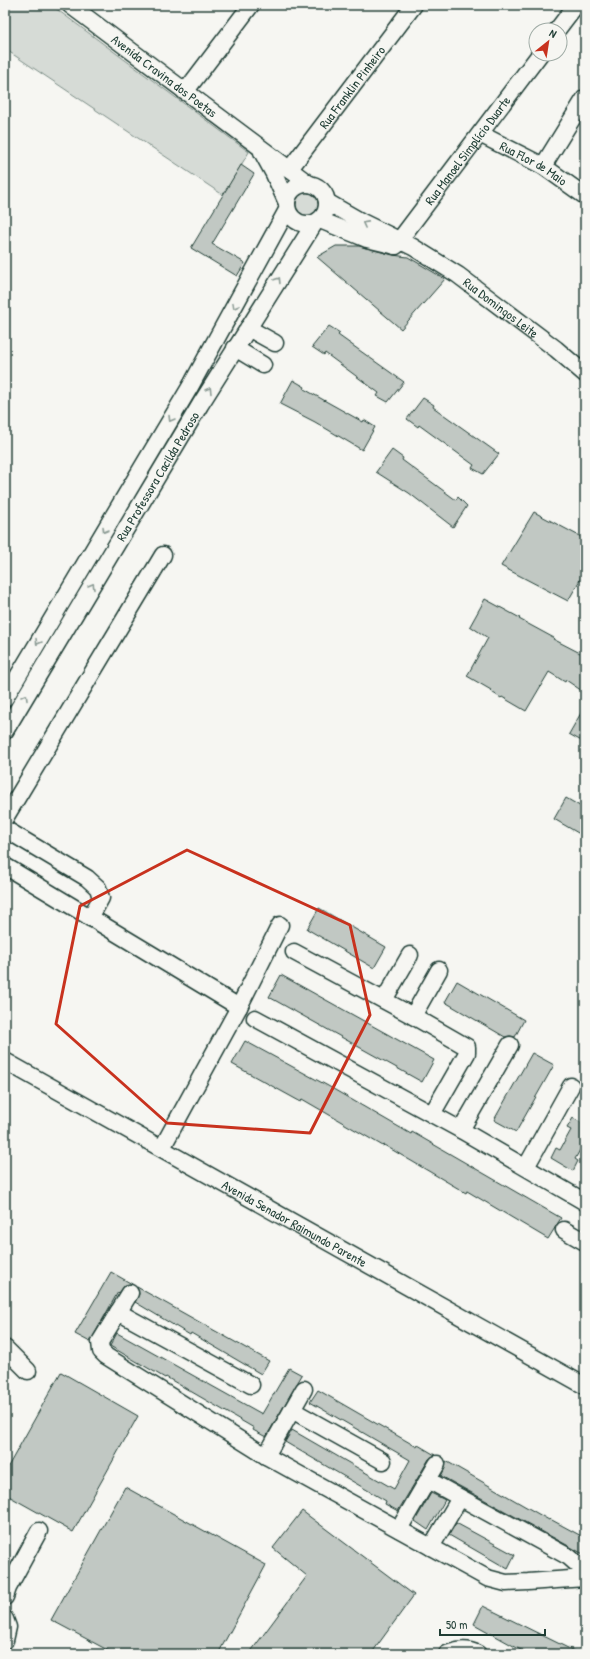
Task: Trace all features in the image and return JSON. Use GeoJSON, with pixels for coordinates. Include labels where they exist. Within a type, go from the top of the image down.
{"type":"FeatureCollection","features":[{"type":"Feature","properties":{"kind":"street"},"geometry":{"type":"LineString","coordinates":[[186,92],[251,5]]}},
{"type":"Feature","properties":{"kind":"street","name":"Rua Franklin Pinheiro"},"geometry":{"type":"LineString","coordinates":[[289,170],[414,5]]}},
{"type":"Feature","properties":{"kind":"street"},"geometry":{"type":"LineString","coordinates":[[564,22],[576,5]]}},
{"type":"Feature","properties":{"kind":"street","name":"Avenida Cravina dos Poetas"},"geometry":{"type":"LineString","coordinates":[[80,8],[186,92],[309,184]]}},
{"type":"Feature","properties":{"kind":"street","name":"Rua Manoel Simplício Duarte"},"geometry":{"type":"LineString","coordinates":[[402,244],[480,134],[534,62]]}},
{"type":"Feature","properties":{"kind":"street"},"geometry":{"type":"LineString","coordinates":[[543,166],[585,98]]}},
{"type":"Feature","properties":{"kind":"street","name":"Rua Flor de Maio"},"geometry":{"type":"LineString","coordinates":[[480,134],[543,166],[585,196]]}},
{"type":"Feature","properties":{"kind":"street","name":"Avenida Cravina dos Poetas"},"geometry":{"type":"LineString","coordinates":[[260,148],[274,174],[287,206]]}},
{"type":"Feature","properties":{"kind":"street"},"geometry":{"type":"LineString","coordinates":[[303,184],[309,184],[321,190],[325,195],[327,209],[324,215],[317,222],[300,224],[290,216],[287,206],[287,198],[294,189],[303,184]]}},
{"type":"Feature","properties":{"kind":"street","name":"Rua Domingos Leite"},"geometry":{"type":"LineString","coordinates":[[327,202],[458,275],[556,349],[585,374]]}},
{"type":"Feature","properties":{"kind":"street","name":"Rua Professora Cacilda Pedroso"},"geometry":{"type":"LineString","coordinates":[[5,698],[190,387],[287,206]]}},
{"type":"Feature","properties":{"kind":"street","name":"Rua Domingos Leite"},"geometry":{"type":"LineString","coordinates":[[317,222],[367,239],[402,244]]}},
{"type":"Feature","properties":{"kind":"street","name":"Rua Professora Cacilda Pedroso"},"geometry":{"type":"LineString","coordinates":[[5,731],[235,348],[317,222]]}},
{"type":"Feature","properties":{"kind":"street"},"geometry":{"type":"LineString","coordinates":[[248,328],[276,343]]}},
{"type":"Feature","properties":{"kind":"street"},"geometry":{"type":"LineString","coordinates":[[235,348],[263,365]]}},
{"type":"Feature","properties":{"kind":"street"},"geometry":{"type":"LineString","coordinates":[[5,818],[163,555]]}},
{"type":"Feature","properties":{"kind":"street"},"geometry":{"type":"LineString","coordinates":[[5,829],[88,878],[98,888],[101,898],[90,918]]}},
{"type":"Feature","properties":{"kind":"street"},"geometry":{"type":"LineString","coordinates":[[5,866],[239,1007]]}},
{"type":"Feature","properties":{"kind":"street"},"geometry":{"type":"LineString","coordinates":[[162,1148],[239,1007],[280,925]]}},
{"type":"Feature","properties":{"kind":"street"},"geometry":{"type":"LineString","coordinates":[[294,952],[466,1045],[468,1048],[467,1053],[432,1114]]}},
{"type":"Feature","properties":{"kind":"street"},"geometry":{"type":"LineString","coordinates":[[384,1000],[410,955]]}},
{"type":"Feature","properties":{"kind":"street"},"geometry":{"type":"LineString","coordinates":[[413,1016],[439,970]]}},
{"type":"Feature","properties":{"kind":"street"},"geometry":{"type":"LineString","coordinates":[[255,1018],[584,1198]]}},
{"type":"Feature","properties":{"kind":"street"},"geometry":{"type":"LineString","coordinates":[[461,1130],[510,1044]]}},
{"type":"Feature","properties":{"kind":"street","name":"Avenida Senador Raimundo Parente"},"geometry":{"type":"LineString","coordinates":[[5,1061],[585,1386]]}},
{"type":"Feature","properties":{"kind":"street"},"geometry":{"type":"LineString","coordinates":[[526,1167],[571,1086]]}},
{"type":"Feature","properties":{"kind":"street"},"geometry":{"type":"LineString","coordinates":[[564,1230],[585,1242]]}},
{"type":"Feature","properties":{"kind":"street"},"geometry":{"type":"LineString","coordinates":[[130,1293],[100,1342],[101,1352],[106,1356],[266,1456],[487,1578],[506,1582],[585,1578]]}},
{"type":"Feature","properties":{"kind":"street"},"geometry":{"type":"LineString","coordinates":[[118,1312],[251,1384]]}},
{"type":"Feature","properties":{"kind":"street"},"geometry":{"type":"LineString","coordinates":[[5,1348],[28,1371]]}},
{"type":"Feature","properties":{"kind":"street"},"geometry":{"type":"LineString","coordinates":[[266,1456],[304,1389]]}},
{"type":"Feature","properties":{"kind":"street"},"geometry":{"type":"LineString","coordinates":[[292,1410],[383,1461]]}},
{"type":"Feature","properties":{"kind":"street"},"geometry":{"type":"LineString","coordinates":[[400,1529],[437,1464]]}},
{"type":"Feature","properties":{"kind":"street"},"geometry":{"type":"LineString","coordinates":[[428,1480],[569,1557],[585,1571]]}},
{"type":"Feature","properties":{"kind":"street"},"geometry":{"type":"LineString","coordinates":[[431,1547],[460,1498]]}},
{"type":"Feature","properties":{"kind":"street"},"geometry":{"type":"LineString","coordinates":[[5,1597],[8,1588],[39,1531]]}},
{"type":"Feature","properties":{"kind":"street"},"geometry":{"type":"LineString","coordinates":[[5,1619],[8,1627],[5,1640]]}},
{"type":"Feature","properties":{"kind":"street"},"geometry":{"type":"LineString","coordinates":[[446,1654],[458,1650],[472,1650],[478,1654]]}},
{"type":"Feature","properties":{"kind":"highlighted area"},"geometry":{"type":"Polygon","coordinates":[[[187,850],[350,925],[370,1015],[310,1133],[167,1123],[56,1024],[80,906],[187,850]]]}},
{"type":"Feature","properties":{"kind":"shaded area"},"geometry":{"type":"Polygon","coordinates":[[[5,5],[51,5],[249,152],[223,195],[5,49],[5,5]]]}},
{"type":"Feature","properties":{"kind":"shaded area"},"geometry":{"type":"Polygon","coordinates":[[[307,192],[315,196],[319,204],[315,212],[307,216],[299,212],[295,204],[299,196],[307,192]]]}},
{"type":"Feature","properties":{"kind":"building"},"geometry":{"type":"Polygon","coordinates":[[[241,165],[254,174],[212,244],[245,263],[237,276],[191,248],[241,165]]]}},
{"type":"Feature","properties":{"kind":"building"},"geometry":{"type":"Polygon","coordinates":[[[336,246],[359,246],[393,255],[408,257],[445,279],[401,329],[317,257],[336,246]]]}},
{"type":"Feature","properties":{"kind":"building"},"geometry":{"type":"Polygon","coordinates":[[[329,326],[340,333],[338,335],[404,382],[388,402],[377,396],[379,393],[325,353],[324,355],[312,347],[329,326]]]}},
{"type":"Feature","properties":{"kind":"building"},"geometry":{"type":"Polygon","coordinates":[[[293,380],[305,387],[304,389],[363,422],[364,420],[375,427],[362,450],[315,422],[280,404],[293,380]]]}},
{"type":"Feature","properties":{"kind":"building"},"geometry":{"type":"Polygon","coordinates":[[[423,398],[434,405],[433,407],[499,454],[483,474],[472,468],[474,465],[419,425],[418,427],[407,419],[423,398]]]}},
{"type":"Feature","properties":{"kind":"building"},"geometry":{"type":"Polygon","coordinates":[[[392,450],[403,458],[402,460],[456,500],[458,497],[467,506],[453,527],[409,493],[376,472],[392,450]]]}},
{"type":"Feature","properties":{"kind":"building"},"geometry":{"type":"Polygon","coordinates":[[[534,512],[585,539],[585,571],[568,601],[501,566],[534,512]]]}},
{"type":"Feature","properties":{"kind":"building"},"geometry":{"type":"Polygon","coordinates":[[[485,599],[554,638],[553,639],[582,654],[581,657],[585,659],[585,693],[566,680],[565,682],[549,672],[526,711],[502,697],[501,698],[490,691],[491,690],[467,676],[488,638],[470,626],[485,599]]]}},
{"type":"Feature","properties":{"kind":"building"},"geometry":{"type":"Polygon","coordinates":[[[585,706],[585,743],[569,734],[585,706]]]}},
{"type":"Feature","properties":{"kind":"building"},"geometry":{"type":"Polygon","coordinates":[[[566,798],[585,809],[585,837],[554,819],[566,798]]]}},
{"type":"Feature","properties":{"kind":"building"},"geometry":{"type":"Polygon","coordinates":[[[319,908],[386,947],[374,968],[307,929],[319,908]]]}},
{"type":"Feature","properties":{"kind":"building"},"geometry":{"type":"Polygon","coordinates":[[[281,975],[434,1060],[422,1082],[269,997],[281,975]]]}},
{"type":"Feature","properties":{"kind":"building"},"geometry":{"type":"Polygon","coordinates":[[[457,981],[524,1020],[515,1037],[505,1037],[445,1002],[457,981]]]}},
{"type":"Feature","properties":{"kind":"building"},"geometry":{"type":"Polygon","coordinates":[[[245,1041],[328,1086],[411,1134],[412,1132],[561,1218],[548,1239],[467,1191],[466,1193],[302,1099],[301,1102],[232,1064],[245,1041]]]}},
{"type":"Feature","properties":{"kind":"building"},"geometry":{"type":"Polygon","coordinates":[[[532,1053],[554,1065],[516,1132],[494,1120],[532,1053]]]}},
{"type":"Feature","properties":{"kind":"building"},"geometry":{"type":"Polygon","coordinates":[[[573,1118],[585,1125],[585,1141],[575,1159],[578,1161],[573,1171],[551,1158],[556,1148],[560,1150],[571,1130],[567,1128],[573,1118]]]}},
{"type":"Feature","properties":{"kind":"building"},"geometry":{"type":"Polygon","coordinates":[[[111,1272],[132,1284],[125,1285],[119,1293],[118,1292],[90,1342],[75,1334],[111,1272]]]}},
{"type":"Feature","properties":{"kind":"building"},"geometry":{"type":"Polygon","coordinates":[[[137,1287],[269,1361],[261,1374],[191,1333],[190,1335],[135,1302],[139,1294],[137,1287]]]}},
{"type":"Feature","properties":{"kind":"building"},"geometry":{"type":"Polygon","coordinates":[[[117,1333],[262,1414],[289,1368],[302,1375],[266,1437],[253,1430],[254,1428],[110,1346],[117,1333]]]}},
{"type":"Feature","properties":{"kind":"building"},"geometry":{"type":"Polygon","coordinates":[[[61,1372],[138,1416],[73,1532],[5,1494],[5,1472],[61,1372]]]}},
{"type":"Feature","properties":{"kind":"building"},"geometry":{"type":"Polygon","coordinates":[[[318,1390],[417,1447],[418,1445],[435,1455],[429,1459],[398,1511],[385,1504],[386,1501],[285,1442],[292,1430],[394,1489],[410,1460],[310,1402],[318,1390]]]}},
{"type":"Feature","properties":{"kind":"building"},"geometry":{"type":"Polygon","coordinates":[[[446,1461],[549,1520],[550,1519],[585,1538],[585,1555],[441,1476],[445,1468],[446,1461]]]}},
{"type":"Feature","properties":{"kind":"building"},"geometry":{"type":"Polygon","coordinates":[[[125,1487],[266,1565],[218,1654],[115,1654],[51,1620],[125,1487]]]}},
{"type":"Feature","properties":{"kind":"building"},"geometry":{"type":"Polygon","coordinates":[[[431,1493],[445,1500],[428,1530],[415,1521],[431,1493]]]}},
{"type":"Feature","properties":{"kind":"building"},"geometry":{"type":"Polygon","coordinates":[[[302,1511],[414,1595],[371,1654],[249,1654],[307,1576],[273,1548],[302,1511]]]}},
{"type":"Feature","properties":{"kind":"building"},"geometry":{"type":"Polygon","coordinates":[[[456,1523],[515,1555],[508,1569],[449,1535],[456,1523]]]}},
{"type":"Feature","properties":{"kind":"building"},"geometry":{"type":"Polygon","coordinates":[[[483,1606],[580,1654],[528,1654],[474,1624],[483,1606]]]}}]}
